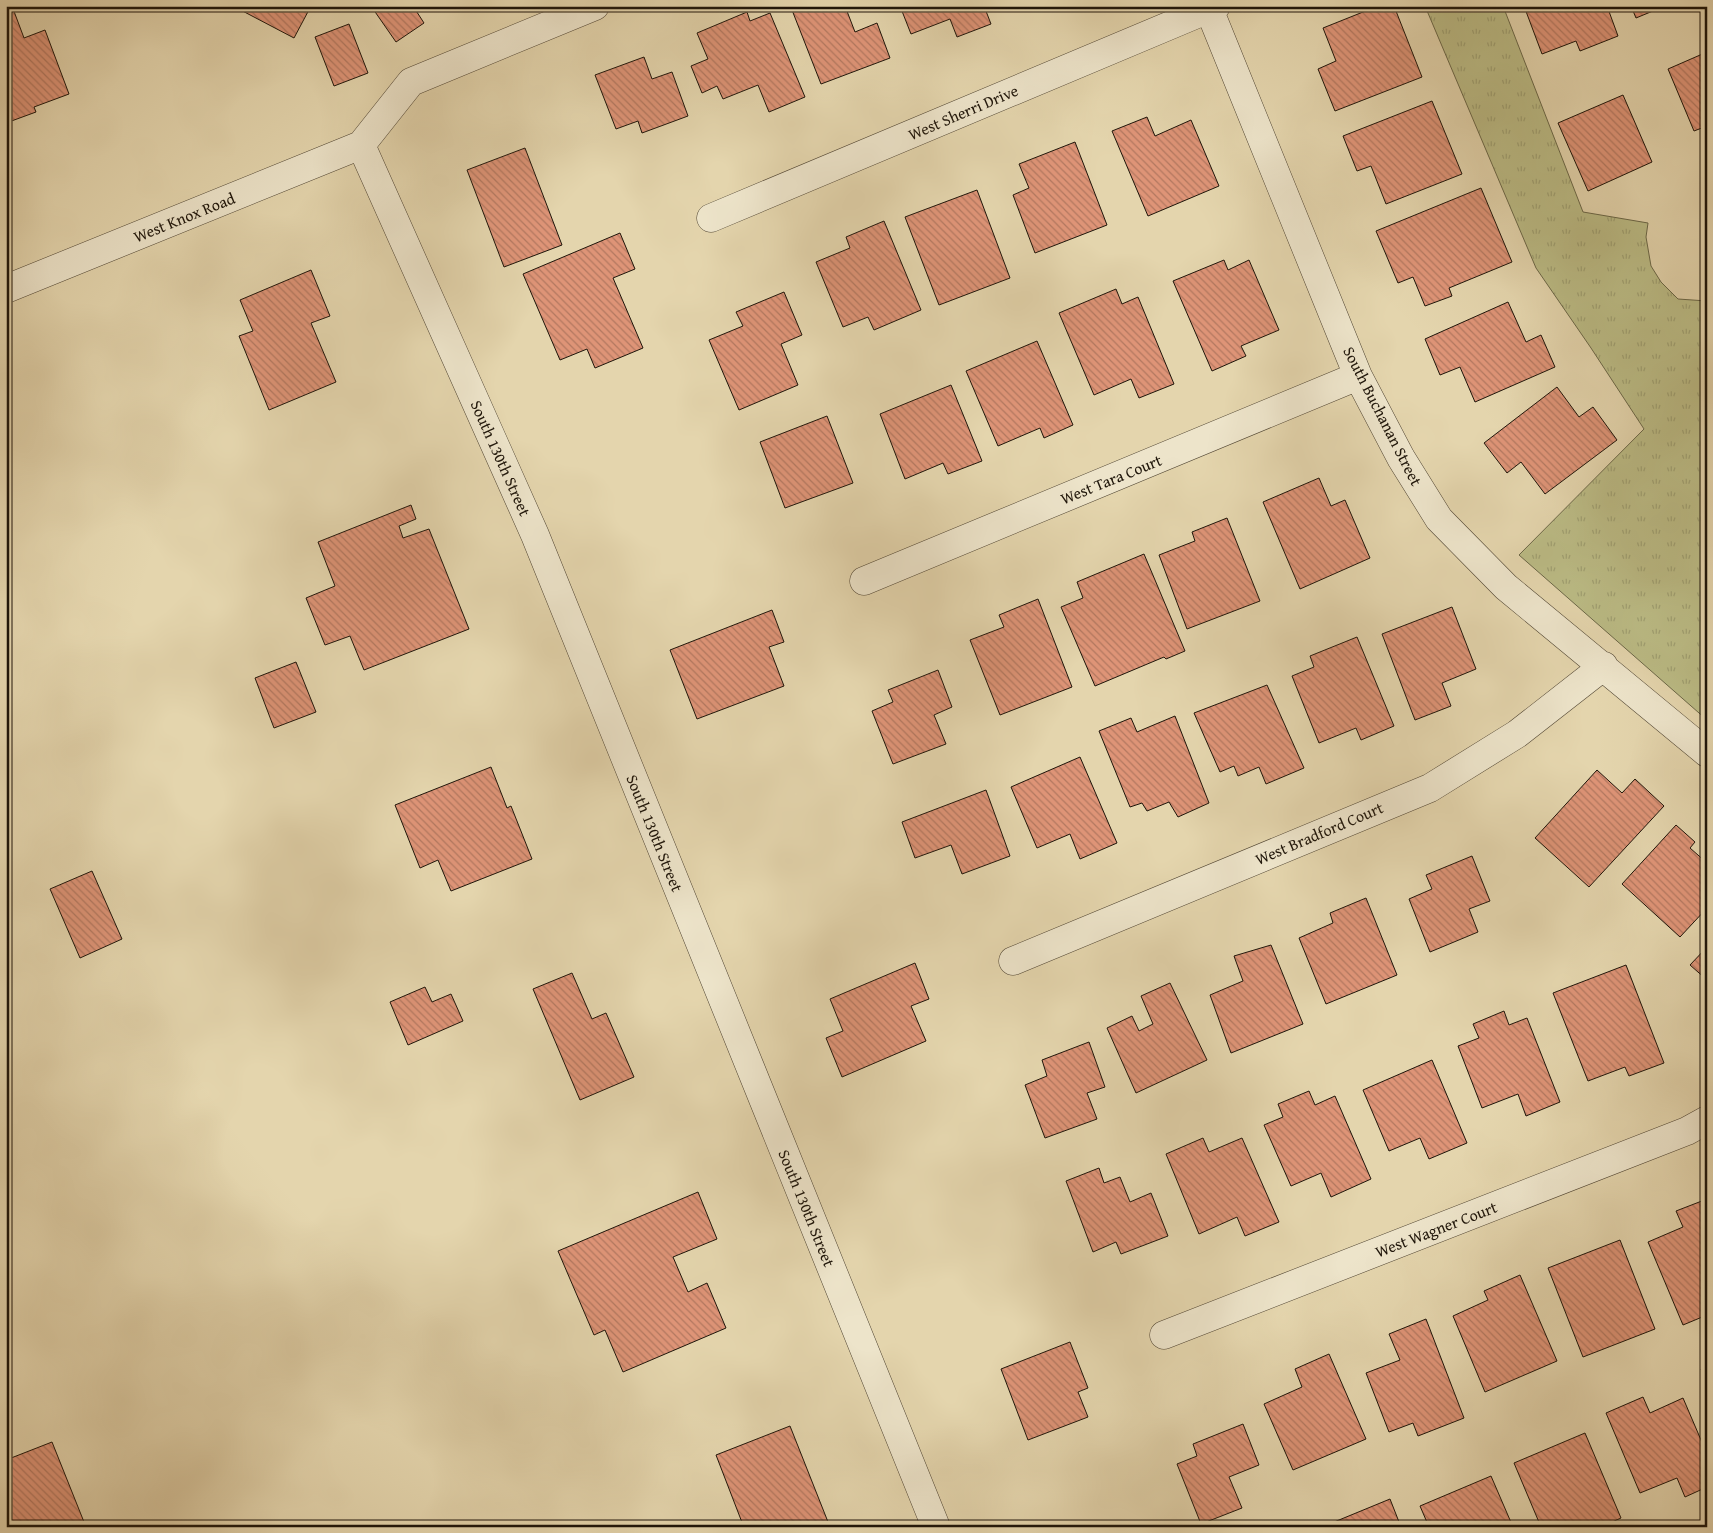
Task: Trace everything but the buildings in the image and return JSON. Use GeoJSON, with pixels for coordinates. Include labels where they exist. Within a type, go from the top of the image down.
{"type":"FeatureCollection","features":[{"type":"Feature","properties":{"kind":"street"},"geometry":{"type":"LineString","coordinates":[[361,145],[411,82],[595,6]]}},
{"type":"Feature","properties":{"kind":"street","name":"West Sherri Drive"},"geometry":{"type":"LineString","coordinates":[[711,218],[1212,8]]}},
{"type":"Feature","properties":{"kind":"street","name":"South Buchanan Street"},"geometry":{"type":"LineString","coordinates":[[1212,8],[1358,376],[1400,458],[1439,519],[1506,586],[1707,753]]}},
{"type":"Feature","properties":{"kind":"street","name":"West Knox Road"},"geometry":{"type":"LineString","coordinates":[[6,289],[361,145]]}},
{"type":"Feature","properties":{"kind":"street","name":"South 130th Street"},"geometry":{"type":"LineString","coordinates":[[361,145],[535,535],[936,1527]]}},
{"type":"Feature","properties":{"kind":"street","name":"West Tara Court"},"geometry":{"type":"LineString","coordinates":[[864,581],[1358,376]]}},
{"type":"Feature","properties":{"kind":"street","name":"West Bradford Court"},"geometry":{"type":"LineString","coordinates":[[1013,960],[1430,788],[1517,734],[1604,666]]}},
{"type":"Feature","properties":{"kind":"street","name":"West Wagner Court"},"geometry":{"type":"LineString","coordinates":[[1164,1335],[1687,1131],[1707,1120]]}},
{"type":"Feature","properties":{"kind":"green space"},"geometry":{"type":"Polygon","coordinates":[[[1425,6],[1503,6],[1583,212],[1648,223],[1646,237],[1651,266],[1661,282],[1678,299],[1707,301],[1707,720],[1519,555],[1644,429],[1536,268],[1425,6]]]}}]}
